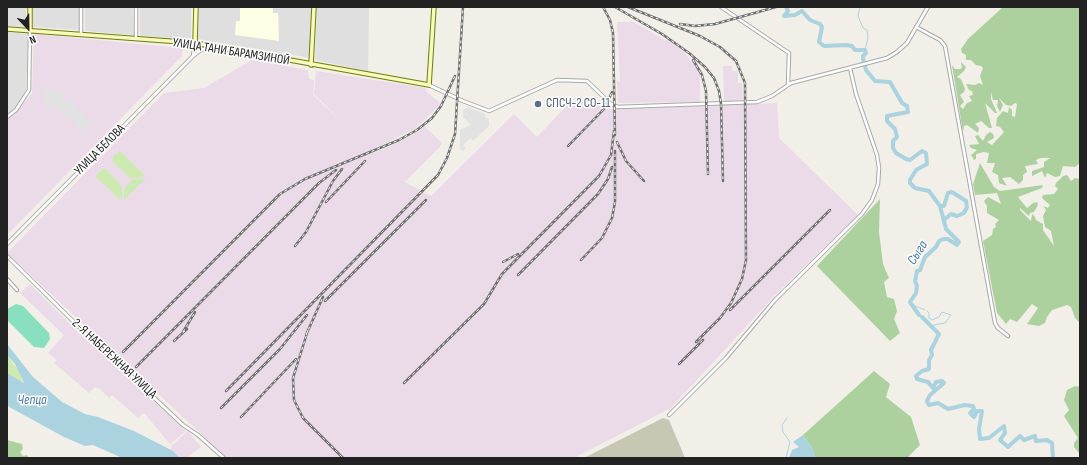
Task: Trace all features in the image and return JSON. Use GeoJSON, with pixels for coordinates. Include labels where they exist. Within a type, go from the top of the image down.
{"type":"FeatureCollection","features":[{"type":"Feature","properties":{"kind":"street"},"geometry":{"type":"LineString","coordinates":[[7,117],[16,110],[29,90],[30,7]]}},
{"type":"Feature","properties":{"kind":"street"},"geometry":{"type":"LineString","coordinates":[[81,7],[81,33]]}},
{"type":"Feature","properties":{"kind":"street"},"geometry":{"type":"LineString","coordinates":[[136,7],[136,38]]}},
{"type":"Feature","properties":{"kind":"street"},"geometry":{"type":"LineString","coordinates":[[193,56],[195,43],[196,7]]}},
{"type":"Feature","properties":{"kind":"street"},"geometry":{"type":"LineString","coordinates":[[311,65],[314,7]]}},
{"type":"Feature","properties":{"kind":"street"},"geometry":{"type":"LineString","coordinates":[[434,7],[429,85],[489,111],[557,80],[587,81],[611,104],[618,107],[757,102],[772,96],[788,84],[887,58],[907,43],[928,7]]}},
{"type":"Feature","properties":{"kind":"street"},"geometry":{"type":"LineString","coordinates":[[721,7],[789,53],[788,84]]}},
{"type":"Feature","properties":{"kind":"street"},"geometry":{"type":"LineString","coordinates":[[916,27],[940,40],[945,46],[995,322],[998,328],[1008,336]]}},
{"type":"Feature","properties":{"kind":"street","name":"УЛИЦА ТАНИ БАРАМЗИНОЙ"},"geometry":{"type":"LineString","coordinates":[[7,29],[81,33],[195,43],[429,85]]}},
{"type":"Feature","properties":{"kind":"street","name":"УЛИЦА БЕЛОВА"},"geometry":{"type":"LineString","coordinates":[[7,244],[193,56],[201,50],[213,46]]}},
{"type":"Feature","properties":{"kind":"street"},"geometry":{"type":"LineString","coordinates":[[669,415],[726,358],[775,300],[862,214],[872,200],[878,184],[879,168],[877,155],[856,94],[850,68]]}},
{"type":"Feature","properties":{"kind":"street","name":"2-Я НАБЕРЕЖНАЯ УЛИЦА"},"geometry":{"type":"LineString","coordinates":[[7,257],[183,425],[198,435],[224,458]]}},
{"type":"Feature","properties":{"kind":"street"},"geometry":{"type":"LineString","coordinates":[[7,279],[17,290]]}},
{"type":"Feature","properties":{"kind":"shaded area"},"geometry":{"type":"Polygon","coordinates":[[[7,7],[26,7],[26,27],[7,26],[7,7]]]}},
{"type":"Feature","properties":{"kind":"shaded area"},"geometry":{"type":"Polygon","coordinates":[[[33,7],[80,7],[80,30],[33,27],[33,7]]]}},
{"type":"Feature","properties":{"kind":"shaded area"},"geometry":{"type":"Polygon","coordinates":[[[85,7],[133,7],[134,35],[85,31],[85,7]]]}},
{"type":"Feature","properties":{"kind":"shaded area"},"geometry":{"type":"Polygon","coordinates":[[[140,7],[191,7],[191,39],[140,36],[140,7]]]}},
{"type":"Feature","properties":{"kind":"shaded area"},"geometry":{"type":"Polygon","coordinates":[[[199,7],[311,7],[311,58],[198,39],[199,7]]]}},
{"type":"Feature","properties":{"kind":"shaded area"},"geometry":{"type":"Polygon","coordinates":[[[240,7],[273,7],[273,13],[278,13],[279,41],[235,35],[236,21],[240,21],[240,7]]]}},
{"type":"Feature","properties":{"kind":"shaded area"},"geometry":{"type":"Polygon","coordinates":[[[317,7],[369,7],[368,71],[315,60],[317,7]]]}},
{"type":"Feature","properties":{"kind":"shaded area"},"geometry":{"type":"Polygon","coordinates":[[[617,22],[634,22],[666,41],[667,39],[684,52],[700,72],[700,102],[618,103],[617,81],[620,81],[617,22]]]}},
{"type":"Feature","properties":{"kind":"shaded area"},"geometry":{"type":"Polygon","coordinates":[[[7,32],[28,34],[26,90],[17,106],[7,115],[7,32]]]}},
{"type":"Feature","properties":{"kind":"shaded area"},"geometry":{"type":"Polygon","coordinates":[[[34,34],[183,48],[182,56],[7,235],[7,117],[11,117],[32,93],[34,34]]]}},
{"type":"Feature","properties":{"kind":"shaded area"},"geometry":{"type":"Polygon","coordinates":[[[252,60],[308,70],[309,79],[314,80],[313,95],[341,121],[314,94],[316,71],[426,88],[426,91],[439,102],[440,105],[415,129],[371,150],[373,153],[391,146],[414,134],[424,126],[442,143],[440,147],[406,181],[403,181],[431,196],[514,114],[537,137],[571,101],[597,101],[607,109],[777,103],[779,138],[858,215],[778,292],[671,408],[574,458],[227,458],[7,253],[164,93],[204,88],[252,60]]]}},
{"type":"Feature","properties":{"kind":"shaded area"},"geometry":{"type":"Polygon","coordinates":[[[723,66],[732,66],[732,71],[738,71],[738,83],[742,83],[743,101],[724,101],[723,66]]]}},
{"type":"Feature","properties":{"kind":"shaded area"},"geometry":{"type":"Polygon","coordinates":[[[49,88],[52,91],[64,92],[63,100],[73,100],[75,102],[74,105],[91,121],[84,133],[65,115],[61,114],[58,107],[45,107],[45,91],[37,91],[36,89],[49,88]]]}},
{"type":"Feature","properties":{"kind":"shaded area"},"geometry":{"type":"Polygon","coordinates":[[[468,107],[485,114],[486,119],[489,118],[489,126],[473,141],[471,138],[463,145],[466,148],[463,151],[460,150],[460,130],[471,125],[463,117],[463,110],[468,107]]]}},
{"type":"Feature","properties":{"kind":"shaded area"},"geometry":{"type":"Polygon","coordinates":[[[30,284],[77,331],[186,431],[170,444],[144,413],[138,418],[112,395],[109,398],[99,388],[98,389],[95,387],[89,393],[54,363],[57,360],[48,353],[64,335],[20,293],[30,284]]]}},
{"type":"Feature","properties":{"kind":"shaded area"},"geometry":{"type":"Polygon","coordinates":[[[663,418],[669,420],[685,458],[584,458],[663,418]]]}},
{"type":"Feature","properties":{"kind":"shaded area"},"geometry":{"type":"Polygon","coordinates":[[[188,431],[201,447],[188,457],[180,458],[170,450],[172,445],[188,431]]]}},
{"type":"Feature","properties":{"kind":"green space"},"geometry":{"type":"Polygon","coordinates":[[[1003,7],[1080,7],[1080,163],[1075,167],[1063,166],[1060,176],[1055,177],[1047,173],[1045,178],[1042,171],[1032,176],[1032,171],[1044,167],[1044,162],[1050,158],[1040,158],[1036,160],[1038,164],[1025,166],[1027,172],[1023,175],[1023,180],[1019,184],[1010,177],[1002,178],[1007,186],[999,183],[998,175],[992,172],[995,163],[987,163],[989,153],[984,152],[976,154],[976,159],[974,160],[971,155],[977,150],[971,148],[969,145],[979,144],[975,136],[978,135],[983,141],[986,135],[990,132],[993,134],[994,138],[987,142],[992,145],[1004,132],[1000,127],[996,126],[997,118],[1003,111],[1008,113],[1009,107],[1012,110],[1012,116],[1015,117],[1017,104],[1015,103],[1011,106],[1006,105],[999,98],[1003,105],[1000,112],[997,106],[998,100],[993,100],[991,92],[991,99],[997,113],[995,113],[985,103],[992,128],[989,128],[981,121],[975,124],[979,128],[978,133],[967,125],[964,126],[963,132],[952,65],[955,69],[960,69],[962,68],[961,62],[966,67],[957,77],[961,79],[965,89],[960,95],[964,102],[960,106],[963,109],[967,103],[972,101],[969,96],[973,95],[972,91],[969,90],[966,84],[975,85],[979,83],[983,85],[980,76],[983,68],[976,65],[971,60],[966,60],[966,55],[962,53],[961,49],[968,39],[1003,7]]]}},
{"type":"Feature","properties":{"kind":"green space"},"geometry":{"type":"Polygon","coordinates":[[[120,151],[146,177],[130,178],[113,162],[113,157],[120,151]]]}},
{"type":"Feature","properties":{"kind":"green space"},"geometry":{"type":"Polygon","coordinates":[[[980,163],[994,187],[1000,191],[1043,185],[1042,188],[1018,197],[1027,208],[1033,203],[1037,202],[1038,205],[1034,212],[1030,213],[1029,216],[1020,208],[1020,210],[1031,221],[1032,214],[1036,220],[1043,224],[1043,230],[1054,246],[1051,231],[1045,227],[1043,216],[1046,210],[1043,206],[1048,208],[1050,205],[1042,198],[1043,195],[1054,194],[1058,189],[1055,186],[1056,183],[1063,176],[1067,175],[1071,181],[1075,178],[1080,179],[1080,323],[1075,318],[1071,307],[1067,305],[1052,310],[1045,323],[1039,326],[1027,324],[1038,308],[1032,304],[1017,322],[1010,319],[1006,324],[997,313],[983,241],[992,235],[993,229],[996,227],[995,224],[999,220],[987,213],[987,206],[984,201],[988,197],[1001,204],[997,193],[975,195],[973,184],[980,163]]]}},
{"type":"Feature","properties":{"kind":"green space"},"geometry":{"type":"Polygon","coordinates":[[[103,169],[106,169],[122,186],[122,201],[95,176],[103,169]]]}},
{"type":"Feature","properties":{"kind":"green space"},"geometry":{"type":"Polygon","coordinates":[[[133,179],[145,179],[124,200],[124,189],[133,179]]]}},
{"type":"Feature","properties":{"kind":"green space"},"geometry":{"type":"Polygon","coordinates":[[[880,199],[879,232],[883,264],[889,278],[884,282],[887,297],[894,299],[897,311],[894,319],[900,333],[890,341],[817,266],[880,199]]]}},
{"type":"Feature","properties":{"kind":"green space"},"geometry":{"type":"Polygon","coordinates":[[[16,304],[23,306],[49,333],[50,339],[44,348],[34,347],[7,320],[7,309],[16,304]]]}},
{"type":"Feature","properties":{"kind":"green space"},"geometry":{"type":"Polygon","coordinates":[[[7,355],[20,373],[23,384],[7,373],[7,355]]]}},
{"type":"Feature","properties":{"kind":"green space"},"geometry":{"type":"Polygon","coordinates":[[[874,371],[890,384],[886,397],[911,417],[920,445],[907,458],[815,458],[812,448],[803,435],[874,371]]]}},
{"type":"Feature","properties":{"kind":"green space"},"geometry":{"type":"Polygon","coordinates":[[[1075,386],[1080,387],[1080,454],[1074,447],[1074,443],[1078,438],[1064,416],[1069,410],[1064,400],[1067,390],[1075,386]]]}},
{"type":"Feature","properties":{"kind":"green space"},"geometry":{"type":"Polygon","coordinates":[[[7,440],[22,444],[23,449],[20,452],[23,456],[27,455],[29,458],[7,458],[7,440]]]}},
{"type":"Feature","properties":{"kind":"water","name":"Чепца"},"geometry":{"type":"Polygon","coordinates":[[[7,344],[33,377],[62,402],[85,414],[98,417],[134,431],[173,451],[180,458],[122,458],[93,445],[85,446],[64,437],[11,408],[7,405],[7,373],[24,383],[15,364],[7,355],[7,344]]]}},
{"type":"Feature","properties":{"kind":"water"},"geometry":{"type":"Polygon","coordinates":[[[803,435],[812,448],[816,458],[789,458],[792,450],[799,447],[793,442],[803,435]]]}},
{"type":"Feature","properties":{"kind":"waterway","name":"Сыга"},"geometry":{"type":"LineString","coordinates":[[786,7],[788,11],[784,16],[795,15],[802,11],[810,20],[820,24],[822,27],[819,42],[824,46],[846,45],[852,46],[855,50],[865,50],[866,53],[863,56],[863,59],[866,70],[875,81],[890,82],[902,103],[907,106],[908,112],[887,116],[887,121],[895,129],[897,137],[893,141],[893,148],[896,153],[910,160],[922,151],[926,153],[927,164],[916,170],[910,180],[910,183],[915,188],[929,191],[940,206],[946,229],[959,242],[957,245],[948,239],[939,241],[936,247],[925,257],[920,270],[917,271],[915,281],[917,286],[916,293],[910,302],[919,315]]}},
{"type":"Feature","properties":{"kind":"waterway"},"geometry":{"type":"LineString","coordinates":[[860,7],[858,16],[863,28],[867,30],[868,38],[865,50]]}},
{"type":"Feature","properties":{"kind":"waterway"},"geometry":{"type":"LineString","coordinates":[[940,206],[944,206],[948,193],[952,192],[966,201],[967,207],[964,213],[957,216],[951,214],[944,220]]}},
{"type":"Feature","properties":{"kind":"waterway"},"geometry":{"type":"LineString","coordinates":[[913,305],[925,310]]}},
{"type":"Feature","properties":{"kind":"waterway"},"geometry":{"type":"LineString","coordinates":[[927,311],[929,313],[929,318],[932,320],[939,317],[942,312],[951,315],[945,323],[934,325],[933,328]]}},
{"type":"Feature","properties":{"kind":"waterway","name":"Сыга"},"geometry":{"type":"LineString","coordinates":[[922,317],[939,334],[931,350],[932,355],[929,360],[929,369],[922,371],[916,376],[917,379],[928,382],[933,388],[936,382],[942,381],[944,383],[930,395],[927,401],[929,405],[938,403],[948,409],[965,405],[973,406],[974,409],[970,413],[974,417],[977,411],[982,411],[979,429],[980,439],[989,438],[1004,426],[1005,433],[1000,440],[1008,447],[1020,436],[1024,440],[1035,436],[1036,441],[1047,440],[1052,443],[1053,458]]}},
{"type":"Feature","properties":{"kind":"waterway"},"geometry":{"type":"LineString","coordinates":[[786,458],[790,442],[783,432],[782,425],[787,418]]}},
{"type":"Feature","properties":{"kind":"railway"},"geometry":{"type":"LineString","coordinates":[[226,391],[438,175],[447,158],[455,134],[463,7]]}},
{"type":"Feature","properties":{"kind":"railway"},"geometry":{"type":"LineString","coordinates":[[603,7],[610,20],[613,33],[615,135]]}},
{"type":"Feature","properties":{"kind":"railway"},"geometry":{"type":"LineString","coordinates":[[615,7],[662,34],[689,53],[705,67],[714,78],[719,91],[721,104],[723,181]]}},
{"type":"Feature","properties":{"kind":"railway"},"geometry":{"type":"LineString","coordinates":[[628,7],[700,36],[720,47],[736,61],[745,83],[746,260],[742,279],[731,303],[720,318],[696,342]]}},
{"type":"Feature","properties":{"kind":"railway"},"geometry":{"type":"LineString","coordinates":[[680,24],[695,26],[715,24],[776,7]]}},
{"type":"Feature","properties":{"kind":"railway"},"geometry":{"type":"LineString","coordinates":[[693,60],[702,75],[706,91],[708,174]]}},
{"type":"Feature","properties":{"kind":"railway"},"geometry":{"type":"LineString","coordinates":[[123,352],[280,194],[305,179],[399,140],[417,130],[432,118],[441,106],[455,76]]}},
{"type":"Feature","properties":{"kind":"railway"},"geometry":{"type":"LineString","coordinates":[[568,146],[604,109],[612,92]]}},
{"type":"Feature","properties":{"kind":"railway"},"geometry":{"type":"LineString","coordinates":[[404,383],[484,304],[502,274],[599,176],[611,155],[614,131]]}},
{"type":"Feature","properties":{"kind":"railway"},"geometry":{"type":"LineString","coordinates":[[617,142],[626,161],[644,181]]}},
{"type":"Feature","properties":{"kind":"railway"},"geometry":{"type":"LineString","coordinates":[[581,260],[602,238],[612,218],[615,202],[615,151]]}},
{"type":"Feature","properties":{"kind":"railway"},"geometry":{"type":"LineString","coordinates":[[326,202],[365,161]]}},
{"type":"Feature","properties":{"kind":"railway"},"geometry":{"type":"LineString","coordinates":[[518,275],[598,194],[608,179],[612,167]]}},
{"type":"Feature","properties":{"kind":"railway"},"geometry":{"type":"LineString","coordinates":[[295,246],[306,232],[333,181],[342,169]]}},
{"type":"Feature","properties":{"kind":"railway"},"geometry":{"type":"LineString","coordinates":[[136,367],[319,183],[336,170]]}},
{"type":"Feature","properties":{"kind":"railway"},"geometry":{"type":"LineString","coordinates":[[325,301],[426,200]]}},
{"type":"Feature","properties":{"kind":"railway"},"geometry":{"type":"LineString","coordinates":[[730,310],[830,210]]}},
{"type":"Feature","properties":{"kind":"railway"},"geometry":{"type":"LineString","coordinates":[[503,262],[518,254]]}},
{"type":"Feature","properties":{"kind":"railway"},"geometry":{"type":"LineString","coordinates":[[306,335],[323,297]]}},
{"type":"Feature","properties":{"kind":"railway"},"geometry":{"type":"LineString","coordinates":[[183,332],[195,312]]}},
{"type":"Feature","properties":{"kind":"railway"},"geometry":{"type":"LineString","coordinates":[[221,408],[280,349],[307,315]]}},
{"type":"Feature","properties":{"kind":"railway"},"geometry":{"type":"LineString","coordinates":[[174,341],[187,329]]}},
{"type":"Feature","properties":{"kind":"railway"},"geometry":{"type":"LineString","coordinates":[[308,330],[293,378],[294,400],[303,418],[343,458]]}},
{"type":"Feature","properties":{"kind":"railway"},"geometry":{"type":"LineString","coordinates":[[679,364],[703,340]]}},
{"type":"Feature","properties":{"kind":"railway"},"geometry":{"type":"LineString","coordinates":[[241,417],[296,359]]}},
{"type":"Feature","properties":{"kind":"place","name":"СПСЧ-2 СО-11"},"geometry":{"type":"Point","coordinates":[538,104]}}]}
